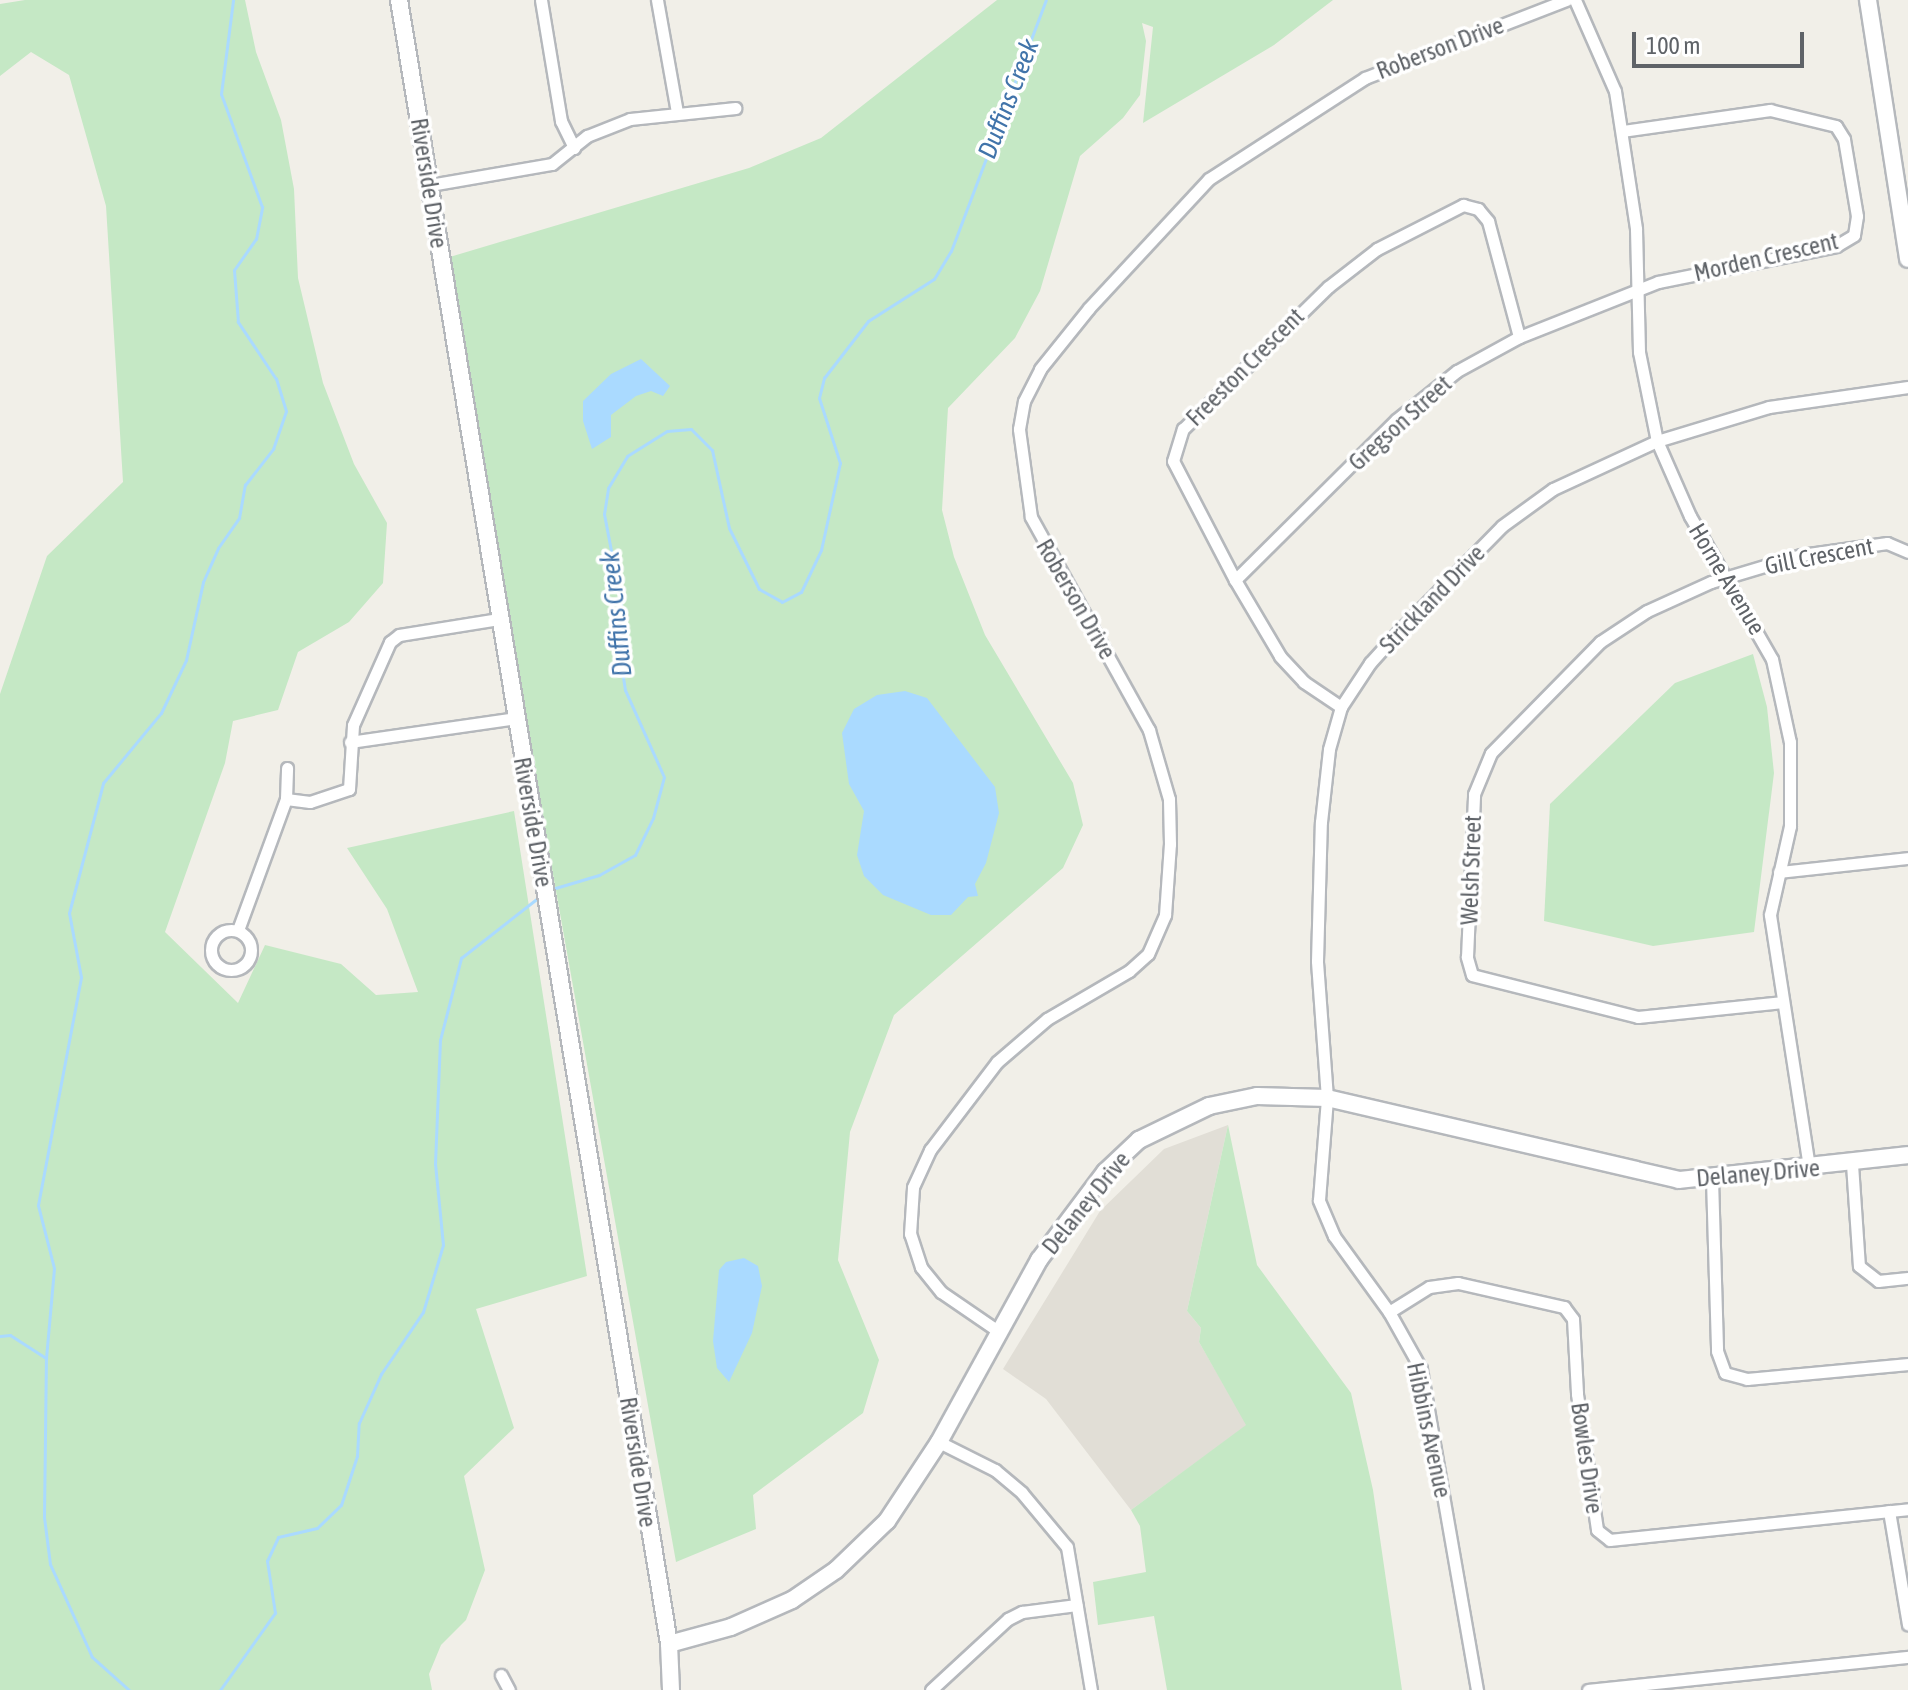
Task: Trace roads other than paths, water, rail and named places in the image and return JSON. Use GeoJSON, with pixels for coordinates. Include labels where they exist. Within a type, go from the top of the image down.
{"type":"FeatureCollection","features":[{"type":"Feature","properties":{"kind":"street","name":"Riverside Drive"},"geometry":{"type":"LineString","coordinates":[[399,0],[669,1644],[671,1690]]}},
{"type":"Feature","properties":{"kind":"street"},"geometry":{"type":"LineString","coordinates":[[541,0],[561,121],[574,148]]}},
{"type":"Feature","properties":{"kind":"street"},"geometry":{"type":"LineString","coordinates":[[657,0],[677,112]]}},
{"type":"Feature","properties":{"kind":"street","name":"Roberson Drive"},"geometry":{"type":"LineString","coordinates":[[998,1331],[941,1292],[921,1267],[910,1234],[913,1187],[930,1150],[997,1062],[1047,1019],[1129,971],[1148,954],[1165,915],[1170,844],[1169,799],[1149,730],[1031,517],[1019,429],[1024,401],[1040,369],[1089,308],[1209,179],[1365,78],[1566,0]]}},
{"type":"Feature","properties":{"kind":"street","name":"Horne Avenue"},"geometry":{"type":"LineString","coordinates":[[1575,0],[1615,91],[1623,131],[1636,229],[1639,352],[1657,441],[1690,516],[1729,576],[1772,659],[1790,742],[1790,826],[1770,915],[1809,1168]]}},
{"type":"Feature","properties":{"kind":"street"},"geometry":{"type":"LineString","coordinates":[[1868,0],[1908,259]]}},
{"type":"Feature","properties":{"kind":"street"},"geometry":{"type":"LineString","coordinates":[[430,185],[552,164],[606,126],[677,112],[735,108]]}},
{"type":"Feature","properties":{"kind":"street","name":"Morden Crescent"},"geometry":{"type":"LineString","coordinates":[[1623,131],[1770,110],[1836,126],[1844,139],[1857,216],[1854,235],[1836,246],[1711,269],[1637,289]]}},
{"type":"Feature","properties":{"kind":"street","name":"Freeston Crescent"},"geometry":{"type":"LineString","coordinates":[[1341,707],[1304,682],[1280,656],[1184,489],[1173,461],[1175,445],[1183,429],[1297,314],[1377,249],[1463,205],[1478,209],[1488,221],[1519,337]]}},
{"type":"Feature","properties":{"kind":"street","name":"Gregson Street"},"geometry":{"type":"LineString","coordinates":[[1235,580],[1396,420],[1457,371],[1519,337],[1637,289]]}},
{"type":"Feature","properties":{"kind":"street","name":"Strickland Drive"},"geometry":{"type":"LineString","coordinates":[[1327,1098],[1317,961],[1321,822],[1329,749],[1341,707],[1370,663],[1502,526],[1553,489],[1657,441],[1769,407],[1908,387]]}},
{"type":"Feature","properties":{"kind":"street","name":"Gill Crescent"},"geometry":{"type":"LineString","coordinates":[[1729,576],[1801,555],[1887,543],[1908,552]]}},
{"type":"Feature","properties":{"kind":"street","name":"Welsh Street"},"geometry":{"type":"LineString","coordinates":[[1729,576],[1647,611],[1600,642],[1491,753],[1474,794],[1467,957],[1472,975],[1490,982],[1638,1017],[1783,1002]]}},
{"type":"Feature","properties":{"kind":"street"},"geometry":{"type":"LineString","coordinates":[[286,799],[310,802],[344,794],[353,777],[350,742],[353,725],[390,642],[399,635],[499,619]]}},
{"type":"Feature","properties":{"kind":"street"},"geometry":{"type":"LineString","coordinates":[[350,742],[516,718]]}},
{"type":"Feature","properties":{"kind":"street"},"geometry":{"type":"LineString","coordinates":[[238,930],[286,799],[287,768]]}},
{"type":"Feature","properties":{"kind":"street"},"geometry":{"type":"LineString","coordinates":[[1779,872],[1908,858]]}},
{"type":"Feature","properties":{"kind":"street","name":"Delaney Drive"},"geometry":{"type":"LineString","coordinates":[[669,1644],[755,1618],[836,1570],[887,1521],[939,1442],[1039,1260],[1105,1172],[1139,1140],[1219,1102],[1257,1096],[1327,1098],[1679,1180],[1852,1164],[1908,1155]]}},
{"type":"Feature","properties":{"kind":"street","name":"Hibbins Avenue"},"geometry":{"type":"LineString","coordinates":[[1327,1098],[1319,1183],[1324,1217],[1389,1312],[1421,1369],[1477,1690]]}},
{"type":"Feature","properties":{"kind":"street"},"geometry":{"type":"LineString","coordinates":[[1852,1164],[1859,1266],[1878,1281],[1908,1278]]}},
{"type":"Feature","properties":{"kind":"street"},"geometry":{"type":"LineString","coordinates":[[1712,1179],[1717,1351],[1725,1373],[1747,1379],[1908,1364]]}},
{"type":"Feature","properties":{"kind":"street","name":"Bowles Drive"},"geometry":{"type":"LineString","coordinates":[[1389,1312],[1429,1287],[1458,1283],[1564,1307],[1573,1319],[1577,1394],[1597,1530],[1610,1540],[1908,1509]]}},
{"type":"Feature","properties":{"kind":"street"},"geometry":{"type":"LineString","coordinates":[[939,1442],[995,1470],[1067,1547],[1091,1690]]}},
{"type":"Feature","properties":{"kind":"street"},"geometry":{"type":"LineString","coordinates":[[1889,1511],[1908,1624]]}},
{"type":"Feature","properties":{"kind":"street"},"geometry":{"type":"LineString","coordinates":[[931,1690],[1008,1619],[1022,1612],[1077,1605]]}},
{"type":"Feature","properties":{"kind":"street"},"geometry":{"type":"LineString","coordinates":[[1588,1690],[1908,1657]]}},
{"type":"Feature","properties":{"kind":"street"},"geometry":{"type":"LineString","coordinates":[[501,1675],[509,1690]]}},
{"type":"Feature","properties":{"kind":"water"},"geometry":{"type":"Polygon","coordinates":[[[641,359],[670,386],[663,396],[651,391],[636,396],[611,415],[611,437],[592,449],[583,421],[583,401],[611,374],[641,359]]]}},
{"type":"Feature","properties":{"kind":"water"},"geometry":{"type":"Polygon","coordinates":[[[905,691],[927,698],[995,787],[999,813],[986,863],[975,884],[978,896],[968,897],[951,915],[931,915],[883,895],[864,876],[857,855],[864,811],[849,784],[842,733],[854,709],[877,695],[905,691]]]}},
{"type":"Feature","properties":{"kind":"water"},"geometry":{"type":"Polygon","coordinates":[[[744,1258],[758,1266],[762,1286],[752,1333],[729,1382],[717,1368],[713,1341],[719,1270],[726,1262],[744,1258]]]}},
{"type":"Feature","properties":{"kind":"waterway"},"geometry":{"type":"LineString","coordinates":[[129,1690],[92,1657],[50,1564],[44,1517],[46,1358],[54,1268],[38,1205],[81,977],[69,913],[103,783],[161,713],[186,660],[203,582],[218,548],[239,518],[245,485],[273,449],[286,411],[276,379],[238,322],[234,270],[256,239],[262,207],[221,94],[233,0]]}},
{"type":"Feature","properties":{"kind":"waterway","name":"Duffins Creek"},"geometry":{"type":"LineString","coordinates":[[552,889],[599,875],[635,855],[653,818],[664,777],[625,690],[618,645],[621,603],[604,514],[608,488],[627,456],[667,431],[691,429],[712,450],[729,528],[759,589],[782,602],[801,592],[821,550],[840,463],[819,398],[824,378],[868,321],[934,279],[951,251],[1046,0]]}},
{"type":"Feature","properties":{"kind":"waterway","name":"Duffins Creek"},"geometry":{"type":"LineString","coordinates":[[220,1690],[275,1613],[267,1561],[278,1537],[317,1528],[341,1505],[357,1456],[359,1423],[381,1374],[423,1312],[443,1245],[435,1164],[440,1040],[461,958],[539,897]]}},
{"type":"Feature","properties":{"kind":"waterway"},"geometry":{"type":"LineString","coordinates":[[0,1336],[10,1335],[46,1358]]}}]}
